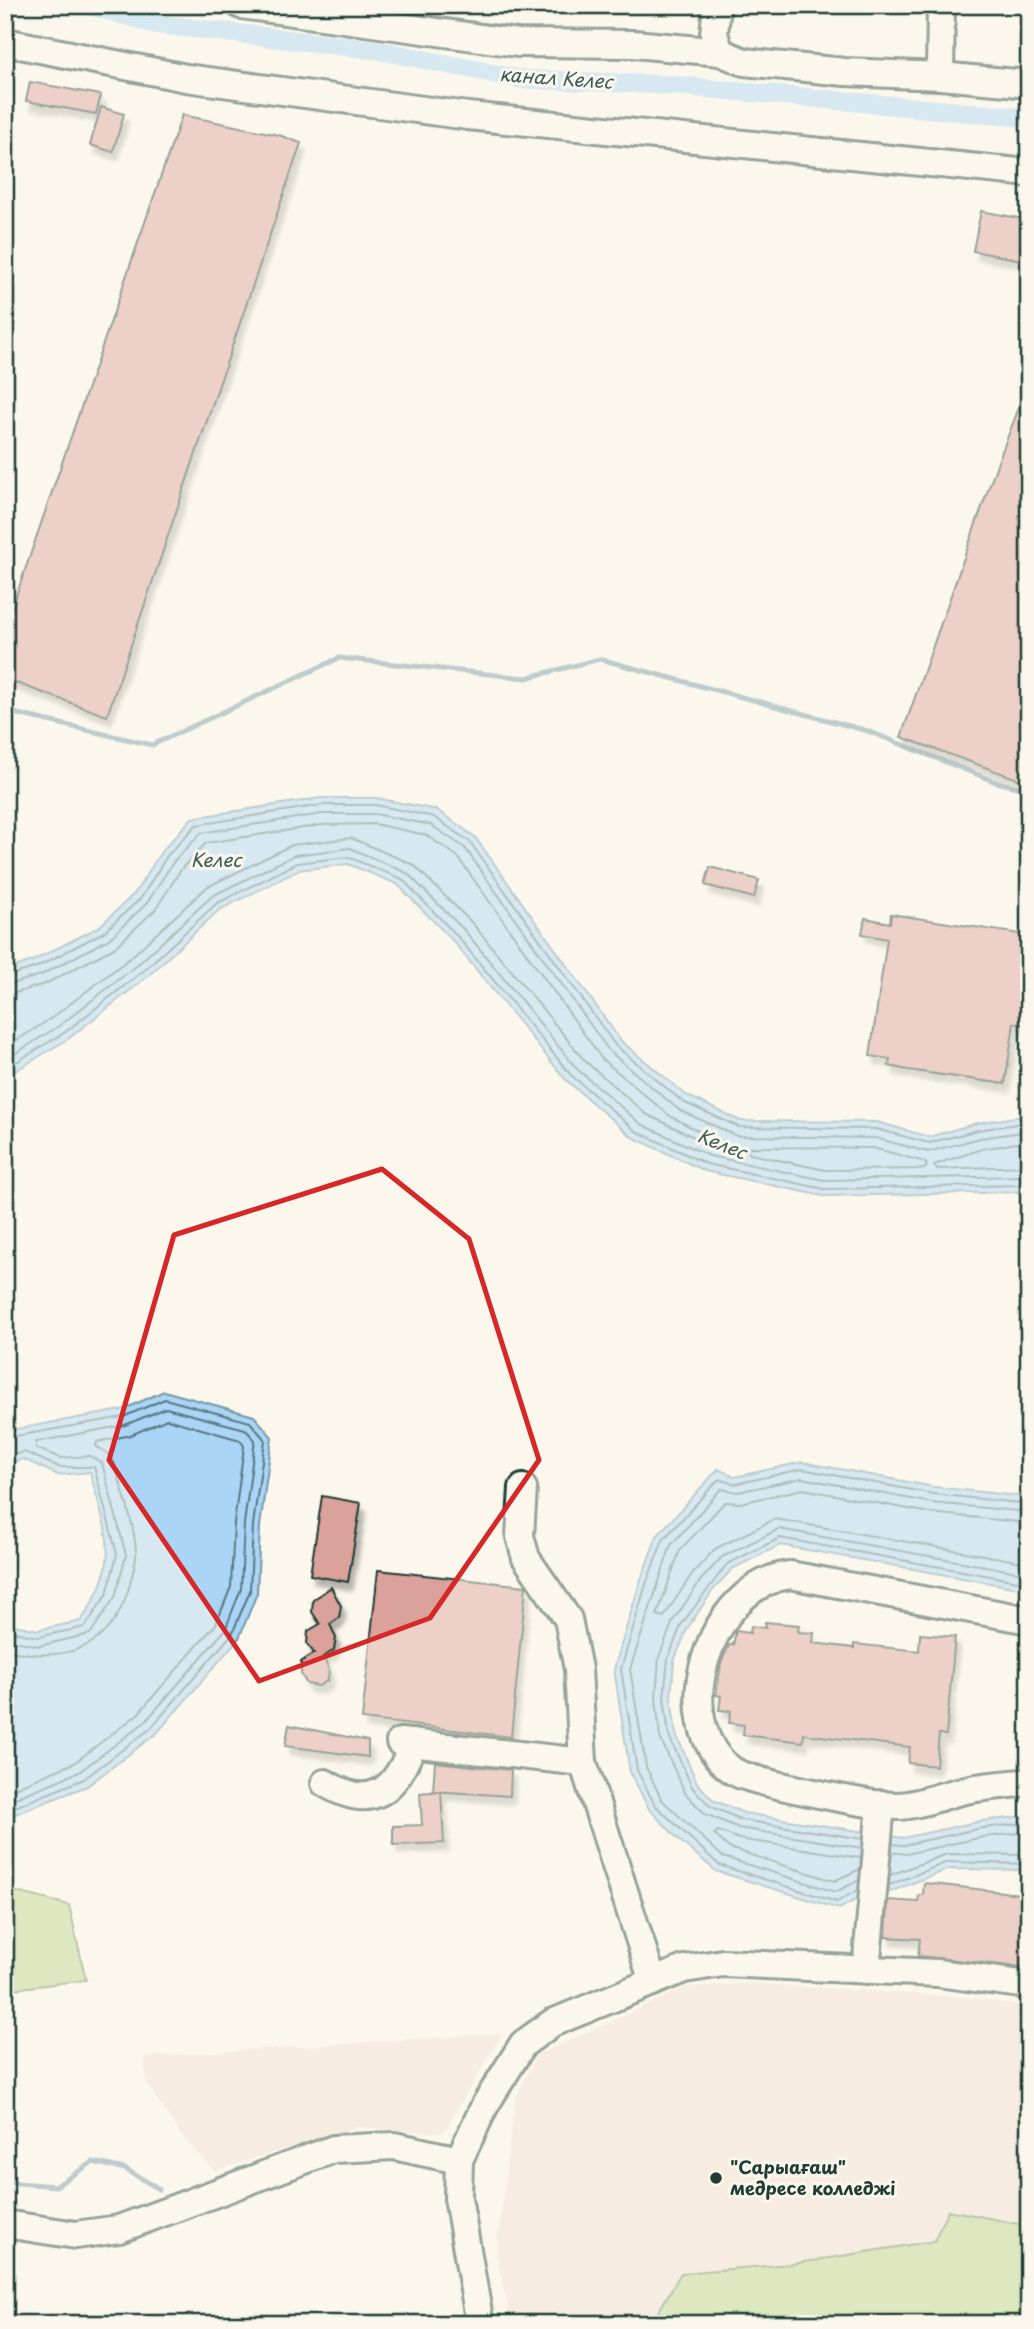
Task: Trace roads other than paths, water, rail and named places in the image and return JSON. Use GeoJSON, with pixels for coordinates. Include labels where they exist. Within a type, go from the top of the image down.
{"type":"FeatureCollection","features":[{"type":"Feature","properties":{"kind":"street"},"geometry":{"type":"LineString","coordinates":[[241,5],[518,43],[634,44],[720,52],[744,62],[845,72],[940,76],[1029,84]]}},
{"type":"Feature","properties":{"kind":"street"},"geometry":{"type":"LineString","coordinates":[[717,5],[714,34],[720,52]]}},
{"type":"Feature","properties":{"kind":"street"},"geometry":{"type":"LineString","coordinates":[[940,76],[941,5]]}},
{"type":"Feature","properties":{"kind":"street"},"geometry":{"type":"LineString","coordinates":[[5,43],[186,78],[494,119],[1029,173]]}},
{"type":"Feature","properties":{"kind":"street"},"geometry":{"type":"LineString","coordinates":[[523,1488],[520,1536],[526,1558],[568,1619],[575,1643],[583,1762],[653,1982]]}},
{"type":"Feature","properties":{"kind":"street"},"geometry":{"type":"LineString","coordinates":[[1029,1620],[790,1575],[779,1577],[750,1591],[732,1610],[707,1649],[701,1668],[705,1737],[718,1758],[735,1772],[760,1781],[881,1811],[971,1788],[1029,1782]]}},
{"type":"Feature","properties":{"kind":"street"},"geometry":{"type":"LineString","coordinates":[[325,1783],[344,1794],[360,1799],[378,1793],[395,1780],[405,1767],[407,1743],[583,1762]]}},
{"type":"Feature","properties":{"kind":"street"},"geometry":{"type":"LineString","coordinates":[[866,1970],[881,1811]]}},
{"type":"Feature","properties":{"kind":"street"},"geometry":{"type":"LineString","coordinates":[[480,2324],[458,2198],[459,2160],[485,2105],[523,2044],[552,2023],[684,1969],[723,1963],[937,1973],[1029,1985]]}},
{"type":"Feature","properties":{"kind":"street"},"geometry":{"type":"LineString","coordinates":[[5,2224],[76,2235],[119,2229],[334,2149],[394,2146],[459,2160]]}},
{"type":"Feature","properties":{"kind":"water","name":"Келес"},"geometry":{"type":"Polygon","coordinates":[[[321,798],[376,798],[437,810],[475,837],[621,1041],[686,1095],[740,1121],[877,1122],[929,1137],[977,1123],[1029,1115],[1029,1192],[823,1196],[705,1171],[632,1137],[566,1080],[453,941],[397,884],[348,864],[299,870],[219,910],[147,977],[68,1039],[5,1077],[5,971],[34,960],[99,927],[135,893],[161,852],[192,818],[321,798]]]}},
{"type":"Feature","properties":{"kind":"water"},"geometry":{"type":"Polygon","coordinates":[[[164,1391],[254,1416],[272,1437],[260,1526],[257,1593],[239,1638],[157,1733],[87,1786],[5,1818],[5,1623],[38,1630],[81,1621],[102,1581],[108,1548],[90,1472],[58,1475],[23,1459],[5,1465],[5,1431],[122,1410],[164,1391]]]}},
{"type":"Feature","properties":{"kind":"water"},"geometry":{"type":"Polygon","coordinates":[[[802,1462],[934,1487],[1029,1497],[1029,1590],[780,1545],[732,1569],[713,1590],[687,1629],[674,1661],[671,1697],[676,1734],[697,1783],[713,1800],[744,1813],[903,1838],[981,1821],[1029,1816],[1029,1870],[949,1869],[882,1895],[863,1896],[839,1909],[716,1871],[680,1841],[649,1809],[630,1772],[614,1669],[657,1536],[718,1469],[735,1477],[802,1462]]]}},
{"type":"Feature","properties":{"kind":"waterway","name":"канал Келес"},"geometry":{"type":"LineString","coordinates":[[89,5],[155,24],[377,50],[520,79],[669,85],[1029,118]]}},
{"type":"Feature","properties":{"kind":"waterway"},"geometry":{"type":"LineString","coordinates":[[5,711],[152,745],[339,658],[526,678],[600,659],[868,731],[996,782],[1029,790]]}},
{"type":"Feature","properties":{"kind":"waterway"},"geometry":{"type":"LineString","coordinates":[[5,2182],[56,2186],[93,2162],[125,2169],[159,2189]]}},
{"type":"Feature","properties":{"kind":"place","name":"\"Сарыағаш\" медресе колледжі"},"geometry":{"type":"Point","coordinates":[716,2178]}}]}
